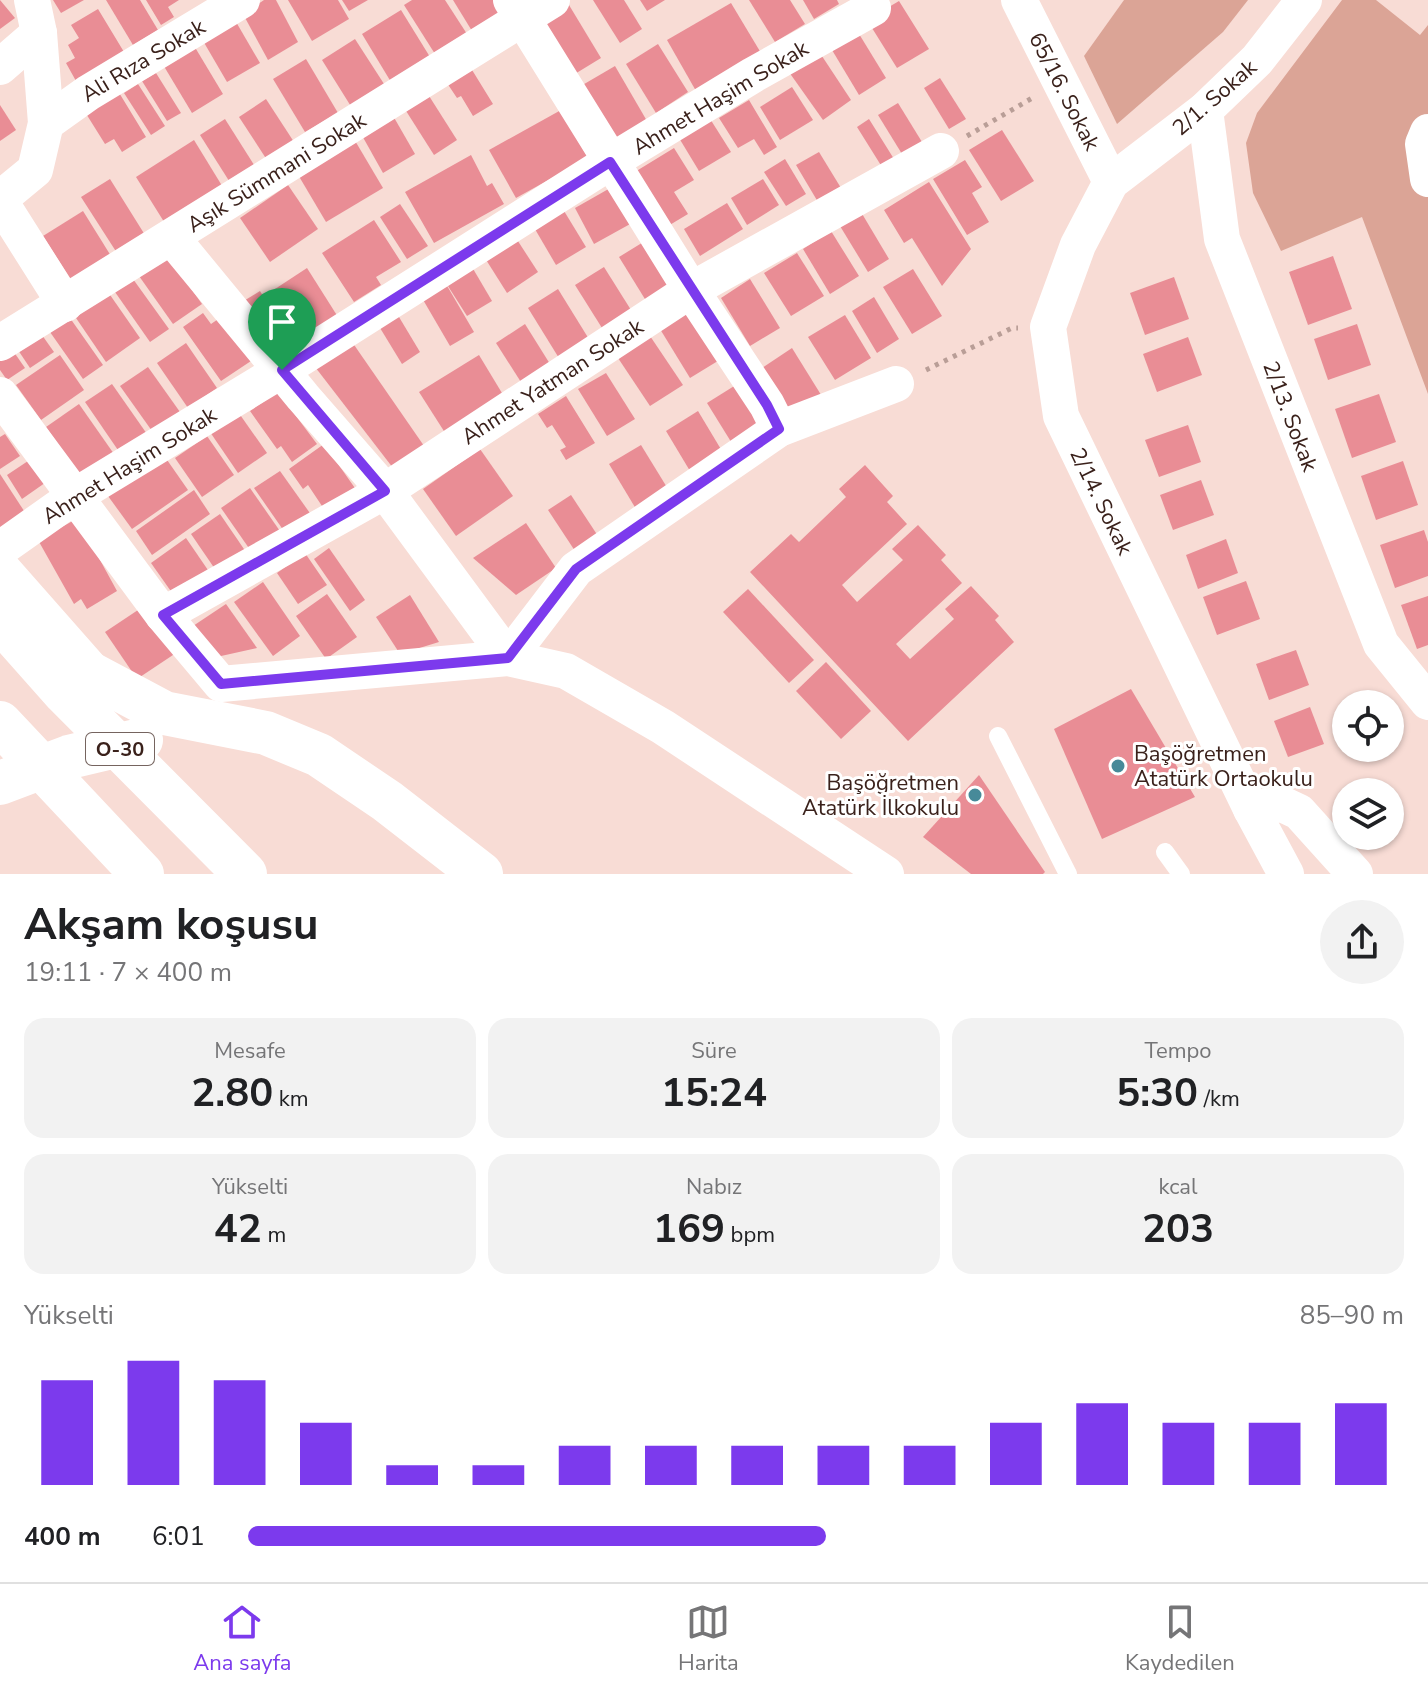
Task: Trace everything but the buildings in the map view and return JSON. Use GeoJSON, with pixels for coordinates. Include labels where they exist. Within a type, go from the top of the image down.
{"type":"FeatureCollection","features":[{"type":"Feature","properties":{"kind":"main road"},"geometry":{"type":"LineString","coordinates":[[0,572],[89,673],[164,713],[266,733],[319,755],[387,801],[481,874]]}},
{"type":"Feature","properties":{"kind":"main road","name":"O-30"},"geometry":{"type":"LineString","coordinates":[[0,620],[65,693],[245,874]]}},
{"type":"Feature","properties":{"kind":"main road"},"geometry":{"type":"LineString","coordinates":[[0,723],[142,874]]}},
{"type":"Feature","properties":{"kind":"main road"},"geometry":{"type":"LineString","coordinates":[[0,783],[69,757],[136,741],[235,729]]}},
{"type":"Feature","properties":{"kind":"street","name":"Ali Rıza Sokak"},"geometry":{"type":"LineString","coordinates":[[46,123],[88,93],[242,0]]}},
{"type":"Feature","properties":{"kind":"street","name":"65/16. Sokak"},"geometry":{"type":"LineString","coordinates":[[1019,0],[1111,182]]}},
{"type":"Feature","properties":{"kind":"street","name":"2/1. Sokak"},"geometry":{"type":"LineString","coordinates":[[1111,182],[1205,110],[1257,60],[1304,0]]}},
{"type":"Feature","properties":{"kind":"street"},"geometry":{"type":"LineString","coordinates":[[528,6],[610,162],[767,405],[779,429]]}},
{"type":"Feature","properties":{"kind":"street","name":"Aşık Sümmani Sokak"},"geometry":{"type":"LineString","coordinates":[[0,343],[172,238],[528,6]]}},
{"type":"Feature","properties":{"kind":"street","name":"Ahmet Haşim Sokak"},"geometry":{"type":"LineString","coordinates":[[0,549],[75,496],[282,370],[610,162],[753,75],[873,8]]}},
{"type":"Feature","properties":{"kind":"street"},"geometry":{"type":"LineString","coordinates":[[35,17],[46,123],[35,170],[0,200],[65,304]]}},
{"type":"Feature","properties":{"kind":"street"},"geometry":{"type":"LineString","coordinates":[[0,67],[35,17]]}},
{"type":"Feature","properties":{"kind":"street","name":"2/13. Sokak"},"geometry":{"type":"LineString","coordinates":[[1205,110],[1222,239],[1381,644],[1428,702]]}},
{"type":"Feature","properties":{"kind":"street"},"geometry":{"type":"LineString","coordinates":[[1428,132],[1423,144],[1428,179]]}},
{"type":"Feature","properties":{"kind":"street","name":"Ahmet Yatman Sokak"},"geometry":{"type":"LineString","coordinates":[[163,615],[385,491],[691,290],[941,151]]}},
{"type":"Feature","properties":{"kind":"street","name":"2/14. Sokak"},"geometry":{"type":"LineString","coordinates":[[1111,182],[1078,245],[1048,327],[1061,416],[1251,809],[1286,874]]}},
{"type":"Feature","properties":{"kind":"street"},"geometry":{"type":"LineString","coordinates":[[172,238],[385,491],[508,658]]}},
{"type":"Feature","properties":{"kind":"street"},"geometry":{"type":"LineString","coordinates":[[508,658],[576,569],[779,429],[896,384]]}},
{"type":"Feature","properties":{"kind":"street"},"geometry":{"type":"LineString","coordinates":[[0,395],[163,615],[221,684],[508,658],[566,671],[663,727],[886,874]]}},
{"type":"Feature","properties":{"kind":"street"},"geometry":{"type":"LineString","coordinates":[[1251,809],[1282,804],[1299,812],[1355,874]]}},
{"type":"Feature","properties":{"kind":"lane"},"geometry":{"type":"LineString","coordinates":[[998,736],[1068,874]]}},
{"type":"Feature","properties":{"kind":"lane"},"geometry":{"type":"LineString","coordinates":[[1165,852],[1181,874]]}},
{"type":"Feature","properties":{"kind":"path"},"geometry":{"type":"LineString","coordinates":[[941,151],[1059,83]]}},
{"type":"Feature","properties":{"kind":"path"},"geometry":{"type":"LineString","coordinates":[[896,384],[1012,328],[1048,327]]}},
{"type":"Feature","properties":{"kind":"shaded area"},"geometry":{"type":"Polygon","coordinates":[[[1124,0],[1248,0],[1223,32],[1117,124],[1084,56],[1124,0]]]}},
{"type":"Feature","properties":{"kind":"shaded area"},"geometry":{"type":"Polygon","coordinates":[[[1342,0],[1376,0],[1420,35],[1428,25],[1428,394],[1362,217],[1281,251],[1253,193],[1246,143],[1257,113],[1342,0]]]}},
{"type":"Feature","properties":{"kind":"place","name":"Başöğretmen Atatürk Ortaokulu"},"geometry":{"type":"Point","coordinates":[1118,766]}},
{"type":"Feature","properties":{"kind":"place","name":"Başöğretmen Atatürk İlkokulu"},"geometry":{"type":"Point","coordinates":[975,795]}},
{"type":"Feature","properties":{"kind":"route"},"geometry":{"type":"LineString","coordinates":[[610,162],[767,405],[779,429],[576,569],[508,658],[221,684],[163,615],[385,491],[282,370],[610,162]]}}]}
